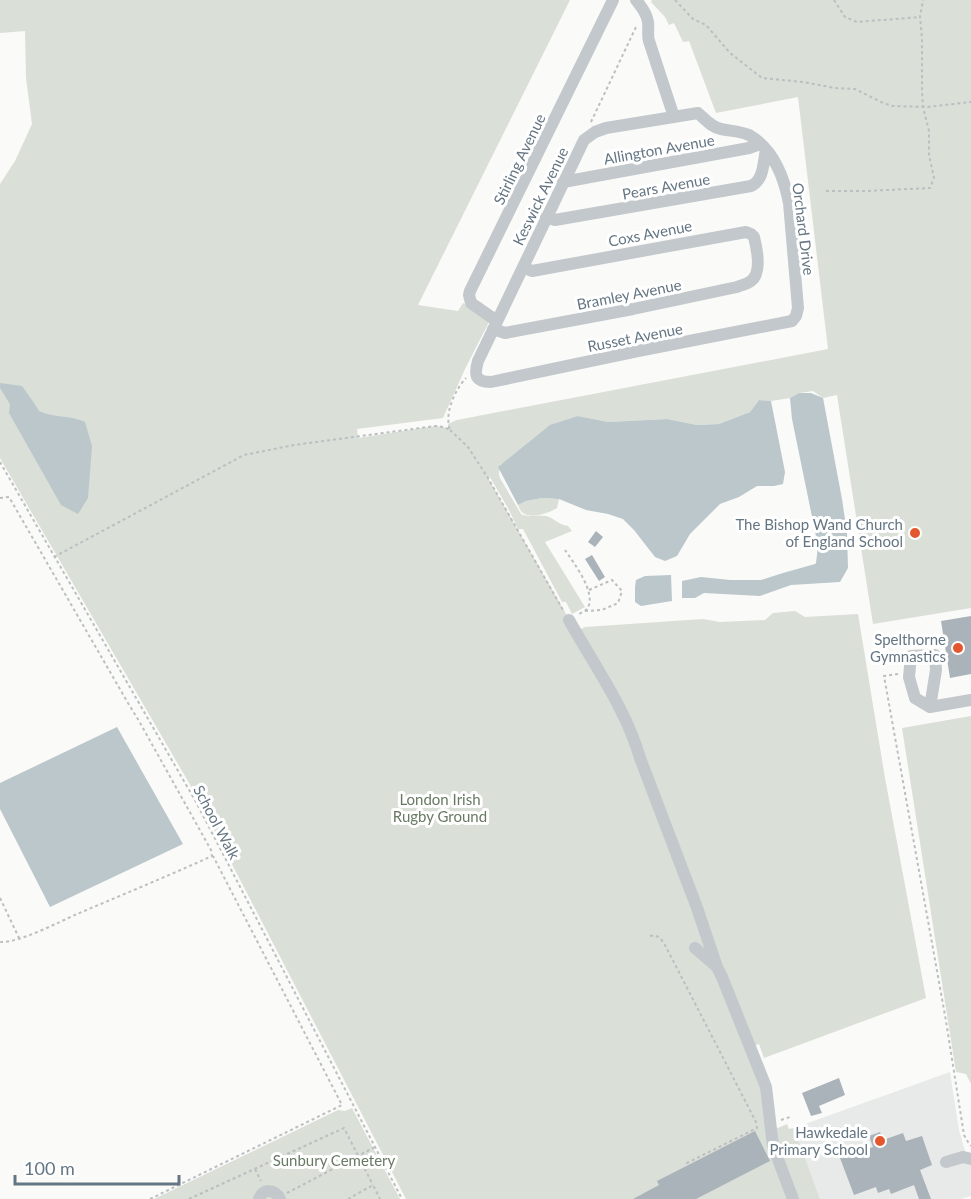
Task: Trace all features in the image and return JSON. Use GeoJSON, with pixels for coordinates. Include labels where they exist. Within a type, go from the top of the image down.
{"type":"FeatureCollection","features":[{"type":"Feature","properties":{"kind":"lane","name":"Stirling Avenue"},"geometry":{"type":"LineString","coordinates":[[495,325],[471,303],[470,291],[613,0]]}},
{"type":"Feature","properties":{"kind":"lane"},"geometry":{"type":"LineString","coordinates":[[640,5],[648,21],[647,36],[674,117]]}},
{"type":"Feature","properties":{"kind":"lane","name":"Keswick Avenue"},"geometry":{"type":"LineString","coordinates":[[479,380],[476,370],[478,361],[584,140],[606,128],[698,113],[714,127],[749,135],[763,147]]}},
{"type":"Feature","properties":{"kind":"lane","name":"Allington Avenue"},"geometry":{"type":"LineString","coordinates":[[563,182],[763,147]]}},
{"type":"Feature","properties":{"kind":"lane","name":"Pears Avenue"},"geometry":{"type":"LineString","coordinates":[[546,217],[555,220],[751,186],[760,179],[763,147]]}},
{"type":"Feature","properties":{"kind":"lane","name":"Orchard Drive"},"geometry":{"type":"LineString","coordinates":[[763,147],[775,161],[786,187],[798,308],[796,316]]}},
{"type":"Feature","properties":{"kind":"lane","name":"Coxs Avenue"},"geometry":{"type":"LineString","coordinates":[[523,267],[532,271],[746,232],[754,237],[758,265]]}},
{"type":"Feature","properties":{"kind":"lane","name":"Bramley Avenue"},"geometry":{"type":"LineString","coordinates":[[495,325],[505,333],[737,287],[748,283],[755,277],[758,265]]}},
{"type":"Feature","properties":{"kind":"lane","name":"Russet Avenue"},"geometry":{"type":"LineString","coordinates":[[479,380],[491,382],[785,323],[792,321],[796,316]]}},
{"type":"Feature","properties":{"kind":"lane"},"geometry":{"type":"LineString","coordinates":[[569,620],[632,733],[717,967],[766,1087],[773,1146],[793,1199]]}},
{"type":"Feature","properties":{"kind":"lane"},"geometry":{"type":"LineString","coordinates":[[930,707],[936,670],[935,655],[911,656],[909,677],[915,698],[930,707],[971,700]]}},
{"type":"Feature","properties":{"kind":"lane"},"geometry":{"type":"LineString","coordinates":[[695,948],[717,967]]}},
{"type":"Feature","properties":{"kind":"lane"},"geometry":{"type":"LineString","coordinates":[[946,1162],[963,1157],[971,1159]]}},
{"type":"Feature","properties":{"kind":"lane"},"geometry":{"type":"LineString","coordinates":[[262,1195],[270,1191],[276,1192],[280,1198]]}},
{"type":"Feature","properties":{"kind":"path"},"geometry":{"type":"LineString","coordinates":[[675,0],[693,19],[706,25],[730,53],[762,78],[855,89],[893,106],[923,107],[971,102]]}},
{"type":"Feature","properties":{"kind":"path"},"geometry":{"type":"LineString","coordinates":[[834,0],[845,17],[857,22],[920,17]]}},
{"type":"Feature","properties":{"kind":"path"},"geometry":{"type":"LineString","coordinates":[[826,191],[930,188],[934,178],[929,155],[927,121],[923,107],[921,73],[920,17],[923,0]]}},
{"type":"Feature","properties":{"kind":"path"},"geometry":{"type":"LineString","coordinates":[[591,122],[640,5]]}},
{"type":"Feature","properties":{"kind":"path"},"geometry":{"type":"LineString","coordinates":[[450,430],[448,416],[450,407],[461,384],[478,361]]}},
{"type":"Feature","properties":{"kind":"path"},"geometry":{"type":"LineString","coordinates":[[54,557],[244,455],[294,445],[435,426],[450,430],[468,447],[569,620],[585,610],[590,602],[587,585],[565,550]]}},
{"type":"Feature","properties":{"kind":"path","name":"School Walk"},"geometry":{"type":"LineString","coordinates":[[0,462],[196,802],[402,1199]]}},
{"type":"Feature","properties":{"kind":"path"},"geometry":{"type":"LineString","coordinates":[[0,498],[9,497],[212,850],[212,856],[342,1105],[150,1199]]}},
{"type":"Feature","properties":{"kind":"path"},"geometry":{"type":"LineString","coordinates":[[585,610],[602,610],[618,603],[622,591],[612,580],[588,590]]}},
{"type":"Feature","properties":{"kind":"path"},"geometry":{"type":"LineString","coordinates":[[909,673],[884,676],[946,1021],[964,1135],[971,1146]]}},
{"type":"Feature","properties":{"kind":"path"},"geometry":{"type":"LineString","coordinates":[[0,942],[19,938],[212,856]]}},
{"type":"Feature","properties":{"kind":"path"},"geometry":{"type":"LineString","coordinates":[[0,898],[19,938]]}},
{"type":"Feature","properties":{"kind":"path"},"geometry":{"type":"LineString","coordinates":[[650,936],[660,937],[665,945],[756,1122],[757,1128],[687,1163],[689,1165]]}},
{"type":"Feature","properties":{"kind":"path"},"geometry":{"type":"LineString","coordinates":[[189,1199],[344,1128],[380,1199]]}},
{"type":"Feature","properties":{"kind":"path"},"geometry":{"type":"LineString","coordinates":[[280,1198],[375,1147]]}},
{"type":"Feature","properties":{"kind":"path"},"geometry":{"type":"LineString","coordinates":[[255,1169],[262,1195]]}},
{"type":"Feature","properties":{"kind":"path"},"geometry":{"type":"LineString","coordinates":[[348,1199],[373,1185]]}},
{"type":"Feature","properties":{"kind":"shaded area"},"geometry":{"type":"Polygon","coordinates":[[[0,383],[22,386],[39,411],[85,422],[92,446],[88,498],[78,514],[61,505],[9,413],[10,404],[0,388],[0,383]]]}},
{"type":"Feature","properties":{"kind":"shaded area"},"geometry":{"type":"Polygon","coordinates":[[[799,393],[811,393],[823,398],[847,533],[848,568],[840,582],[791,585],[760,596],[704,593],[695,598],[682,598],[682,581],[701,577],[761,580],[816,563],[818,546],[792,419],[790,398],[799,393]]]}},
{"type":"Feature","properties":{"kind":"shaded area"},"geometry":{"type":"Polygon","coordinates":[[[759,400],[771,401],[785,472],[783,484],[757,486],[739,497],[720,504],[690,534],[677,556],[665,561],[655,557],[623,519],[586,510],[559,499],[542,498],[518,505],[498,467],[550,425],[578,416],[608,422],[667,419],[697,425],[719,424],[750,412],[759,400]]]}},
{"type":"Feature","properties":{"kind":"shaded area"},"geometry":{"type":"Polygon","coordinates":[[[671,575],[672,601],[641,606],[635,602],[636,580],[645,576],[671,575]]]}},
{"type":"Feature","properties":{"kind":"shaded area"},"geometry":{"type":"Polygon","coordinates":[[[117,727],[183,844],[50,907],[0,809],[0,783],[117,727]]]}},
{"type":"Feature","properties":{"kind":"shaded area","name":"Hawkedale Primary School"},"geometry":{"type":"Polygon","coordinates":[[[950,1072],[959,1130],[965,1151],[971,1155],[971,1196],[961,1199],[820,1199],[794,1128],[950,1072]]]}},
{"type":"Feature","properties":{"kind":"green space","name":"London Irish Rugby Ground"},"geometry":{"type":"Polygon","coordinates":[[[0,0],[570,0],[418,305],[458,311],[463,303],[490,320],[443,418],[357,429],[358,438],[435,426],[449,430],[448,424],[457,420],[828,349],[798,97],[716,113],[689,41],[683,42],[674,23],[669,25],[651,2],[652,0],[971,0],[971,608],[873,624],[837,395],[823,398],[813,391],[799,393],[790,398],[759,400],[750,412],[719,424],[697,425],[667,419],[608,422],[578,416],[500,465],[500,478],[521,514],[552,518],[568,526],[572,531],[545,542],[585,607],[572,614],[566,602],[562,602],[523,529],[518,529],[490,477],[488,478],[608,687],[766,1087],[771,1131],[787,1124],[789,1129],[794,1128],[820,1199],[406,1199],[196,795],[0,458],[0,184],[15,161],[32,124],[26,78],[25,31],[0,33],[0,0]]]}},
{"type":"Feature","properties":{"kind":"green space"},"geometry":{"type":"Polygon","coordinates":[[[542,498],[559,499],[557,508],[536,515],[527,515],[520,510],[518,505],[542,498]]]}},
{"type":"Feature","properties":{"kind":"green space"},"geometry":{"type":"Polygon","coordinates":[[[795,611],[805,617],[858,614],[885,778],[926,998],[764,1058],[759,1044],[752,1047],[644,760],[579,630],[585,627],[703,619],[720,622],[765,620],[773,613],[795,611]]]}},
{"type":"Feature","properties":{"kind":"green space"},"geometry":{"type":"Polygon","coordinates":[[[971,716],[971,1084],[966,1074],[956,1072],[902,728],[971,716]]]}},
{"type":"Feature","properties":{"kind":"green space","name":"Sunbury Cemetery"},"geometry":{"type":"Polygon","coordinates":[[[352,1108],[400,1199],[154,1199],[338,1110],[345,1111],[352,1108]]]}},
{"type":"Feature","properties":{"kind":"building"},"geometry":{"type":"Polygon","coordinates":[[[596,531],[603,537],[595,547],[588,542],[596,531]]]}},
{"type":"Feature","properties":{"kind":"building"},"geometry":{"type":"Polygon","coordinates":[[[592,555],[605,577],[599,581],[585,559],[592,555]]]}},
{"type":"Feature","properties":{"kind":"building","name":"Spelthorne Gymnastics"},"geometry":{"type":"Polygon","coordinates":[[[971,616],[971,674],[950,678],[941,621],[971,616]]]}},
{"type":"Feature","properties":{"kind":"building"},"geometry":{"type":"Polygon","coordinates":[[[839,1078],[845,1095],[819,1106],[822,1113],[811,1116],[802,1093],[839,1078]]]}},
{"type":"Feature","properties":{"kind":"building"},"geometry":{"type":"Polygon","coordinates":[[[755,1131],[770,1161],[696,1199],[633,1199],[659,1185],[657,1181],[755,1131]]]}},
{"type":"Feature","properties":{"kind":"building"},"geometry":{"type":"Polygon","coordinates":[[[880,1132],[883,1140],[903,1133],[906,1141],[922,1136],[932,1165],[920,1170],[931,1199],[919,1199],[914,1185],[891,1194],[889,1189],[878,1193],[876,1187],[854,1195],[840,1158],[873,1147],[869,1136],[880,1132]]]}},
{"type":"Feature","properties":{"kind":"place","name":"The Bishop Wand Church of England School"},"geometry":{"type":"Point","coordinates":[915,533]}},
{"type":"Feature","properties":{"kind":"place","name":"Spelthorne Gymnastics"},"geometry":{"type":"Point","coordinates":[958,648]}},
{"type":"Feature","properties":{"kind":"place","name":"Hawkedale Primary School"},"geometry":{"type":"Point","coordinates":[880,1141]}}]}
